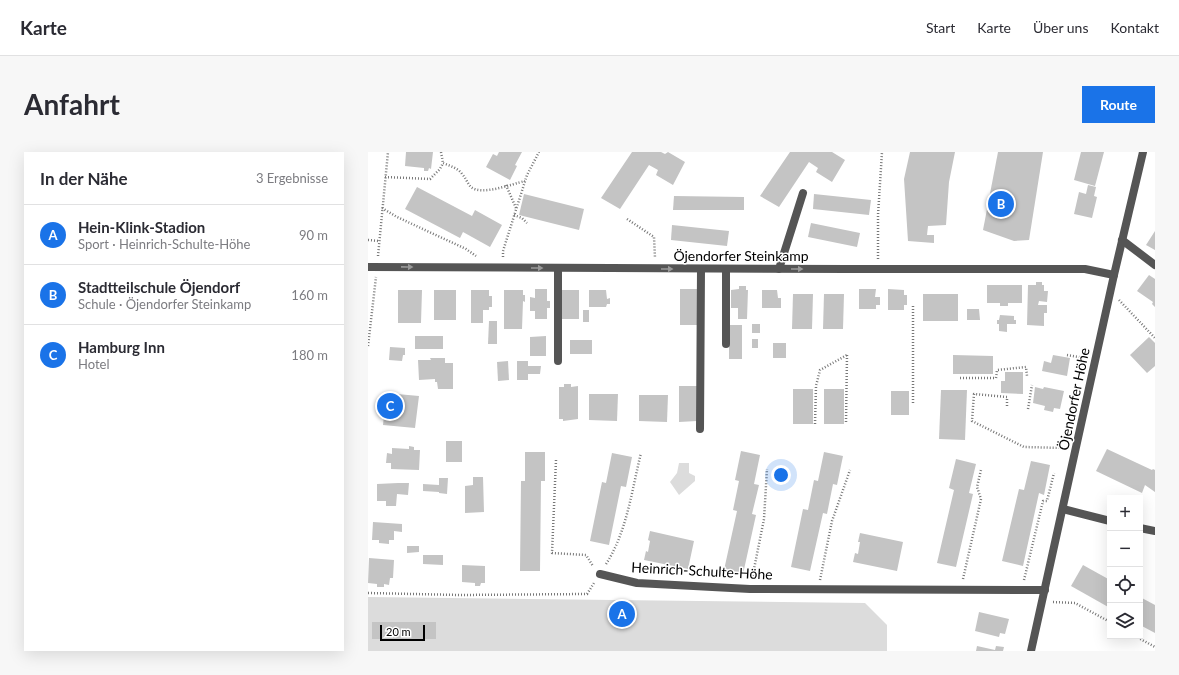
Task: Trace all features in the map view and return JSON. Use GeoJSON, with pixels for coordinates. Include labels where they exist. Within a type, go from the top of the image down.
{"type":"FeatureCollection","features":[{"type":"Feature","properties":{"kind":"street","name":"Öjendorfer Höhe"},"geometry":{"type":"LineString","coordinates":[[1031,651],[1110,291],[1143,152]]}},
{"type":"Feature","properties":{"kind":"street"},"geometry":{"type":"LineString","coordinates":[[779,269],[803,193]]}},
{"type":"Feature","properties":{"kind":"street"},"geometry":{"type":"LineString","coordinates":[[1122,240],[1155,265]]}},
{"type":"Feature","properties":{"kind":"street","name":"Öjendorfer Steinkamp"},"geometry":{"type":"LineString","coordinates":[[368,267],[1085,269],[1114,275]]}},
{"type":"Feature","properties":{"kind":"street"},"geometry":{"type":"LineString","coordinates":[[558,268],[558,361]]}},
{"type":"Feature","properties":{"kind":"street"},"geometry":{"type":"LineString","coordinates":[[700,430],[701,269]]}},
{"type":"Feature","properties":{"kind":"street"},"geometry":{"type":"LineString","coordinates":[[726,269],[726,344]]}},
{"type":"Feature","properties":{"kind":"street"},"geometry":{"type":"LineString","coordinates":[[1063,509],[1107,520]]}},
{"type":"Feature","properties":{"kind":"street"},"geometry":{"type":"LineString","coordinates":[[1143,529],[1155,531]]}},
{"type":"Feature","properties":{"kind":"street","name":"Heinrich-Schulte-Höhe"},"geometry":{"type":"LineString","coordinates":[[600,574],[637,584],[750,589],[1045,590]]}},
{"type":"Feature","properties":{"kind":"path"},"geometry":{"type":"LineString","coordinates":[[368,346],[388,152]]}},
{"type":"Feature","properties":{"kind":"path"},"geometry":{"type":"LineString","coordinates":[[385,177],[430,179],[444,163],[441,152]]}},
{"type":"Feature","properties":{"kind":"path"},"geometry":{"type":"LineString","coordinates":[[503,268],[503,251],[525,181],[539,153],[544,152]]}},
{"type":"Feature","properties":{"kind":"path"},"geometry":{"type":"LineString","coordinates":[[878,269],[878,215],[882,152]]}},
{"type":"Feature","properties":{"kind":"path"},"geometry":{"type":"LineString","coordinates":[[444,163],[462,174],[470,186],[476,190],[489,190],[525,181]]}},
{"type":"Feature","properties":{"kind":"path"},"geometry":{"type":"LineString","coordinates":[[506,185],[516,208]]}},
{"type":"Feature","properties":{"kind":"path"},"geometry":{"type":"LineString","coordinates":[[382,208],[397,217],[466,249],[478,257]]}},
{"type":"Feature","properties":{"kind":"path"},"geometry":{"type":"LineString","coordinates":[[514,215],[522,218],[527,224]]}},
{"type":"Feature","properties":{"kind":"path"},"geometry":{"type":"LineString","coordinates":[[627,219],[654,236],[655,269]]}},
{"type":"Feature","properties":{"kind":"path"},"geometry":{"type":"LineString","coordinates":[[368,240],[379,241]]}},
{"type":"Feature","properties":{"kind":"path"},"geometry":{"type":"LineString","coordinates":[[1110,291],[1155,338]]}},
{"type":"Feature","properties":{"kind":"path"},"geometry":{"type":"LineString","coordinates":[[913,306],[913,404]]}},
{"type":"Feature","properties":{"kind":"path"},"geometry":{"type":"LineString","coordinates":[[815,424],[816,386],[820,370],[847,355],[846,422]]}},
{"type":"Feature","properties":{"kind":"path"},"geometry":{"type":"LineString","coordinates":[[1067,355],[1095,360]]}},
{"type":"Feature","properties":{"kind":"path"},"geometry":{"type":"LineString","coordinates":[[960,378],[996,378],[997,370],[1026,367],[1027,376]]}},
{"type":"Feature","properties":{"kind":"path"},"geometry":{"type":"LineString","coordinates":[[1028,409],[1032,385]]}},
{"type":"Feature","properties":{"kind":"path"},"geometry":{"type":"LineString","coordinates":[[1007,406],[1007,397],[974,394],[972,421],[1024,448],[1076,449]]}},
{"type":"Feature","properties":{"kind":"path"},"geometry":{"type":"LineString","coordinates":[[368,593],[459,595],[587,594],[613,553],[622,531],[641,453]]}},
{"type":"Feature","properties":{"kind":"path"},"geometry":{"type":"LineString","coordinates":[[556,460],[552,553],[586,555],[600,574]]}},
{"type":"Feature","properties":{"kind":"path"},"geometry":{"type":"LineString","coordinates":[[750,589],[764,519],[767,469]]}},
{"type":"Feature","properties":{"kind":"path"},"geometry":{"type":"LineString","coordinates":[[818,589],[832,521],[850,470]]}},
{"type":"Feature","properties":{"kind":"path"},"geometry":{"type":"LineString","coordinates":[[961,589],[981,499],[978,487],[981,470]]}},
{"type":"Feature","properties":{"kind":"path"},"geometry":{"type":"LineString","coordinates":[[1022,590],[1043,501],[1048,501],[1054,473]]}},
{"type":"Feature","properties":{"kind":"path"},"geometry":{"type":"LineString","coordinates":[[1042,601],[1075,604],[1107,620]]}},
{"type":"Feature","properties":{"kind":"path"},"geometry":{"type":"LineString","coordinates":[[1141,639],[1155,647]]}},
{"type":"Feature","properties":{"kind":"shaded area"},"geometry":{"type":"Polygon","coordinates":[[[679,463],[689,463],[689,473],[695,476],[695,481],[679,495],[670,482],[677,473],[679,463]]]}},
{"type":"Feature","properties":{"kind":"shaded area"},"geometry":{"type":"Polygon","coordinates":[[[368,597],[865,603],[887,625],[887,651],[368,651],[368,597]]]}},
{"type":"Feature","properties":{"kind":"building"},"geometry":{"type":"Polygon","coordinates":[[[406,152],[433,152],[431,169],[429,168],[428,171],[424,171],[424,168],[405,166],[406,152]]]}},
{"type":"Feature","properties":{"kind":"building"},"geometry":{"type":"Polygon","coordinates":[[[499,152],[522,152],[515,165],[517,166],[510,180],[486,167],[493,154],[497,156],[499,152]]]}},
{"type":"Feature","properties":{"kind":"building"},"geometry":{"type":"Polygon","coordinates":[[[632,152],[661,152],[665,154],[668,152],[685,162],[673,185],[656,175],[658,170],[649,165],[620,209],[601,198],[632,152]]]}},
{"type":"Feature","properties":{"kind":"building"},"geometry":{"type":"Polygon","coordinates":[[[790,152],[832,152],[845,160],[832,182],[816,172],[818,168],[809,162],[779,207],[760,196],[790,152]]]}},
{"type":"Feature","properties":{"kind":"building"},"geometry":{"type":"Polygon","coordinates":[[[910,152],[955,152],[949,182],[946,225],[928,226],[927,235],[934,235],[934,243],[908,241],[904,179],[910,152]]]}},
{"type":"Feature","properties":{"kind":"building"},"geometry":{"type":"Polygon","coordinates":[[[998,152],[1043,152],[1029,240],[1014,241],[983,230],[998,152]]]}},
{"type":"Feature","properties":{"kind":"building"},"geometry":{"type":"Polygon","coordinates":[[[1081,152],[1104,152],[1095,186],[1074,180],[1081,152]]]}},
{"type":"Feature","properties":{"kind":"building"},"geometry":{"type":"Polygon","coordinates":[[[1088,185],[1096,187],[1094,196],[1097,197],[1092,218],[1074,214],[1079,192],[1086,194],[1088,185]]]}},
{"type":"Feature","properties":{"kind":"building"},"geometry":{"type":"Polygon","coordinates":[[[417,187],[472,216],[475,210],[502,225],[490,247],[463,232],[460,238],[405,209],[417,187]]]}},
{"type":"Feature","properties":{"kind":"building"},"geometry":{"type":"Polygon","coordinates":[[[524,194],[584,209],[579,230],[519,215],[524,194]]]}},
{"type":"Feature","properties":{"kind":"building"},"geometry":{"type":"Polygon","coordinates":[[[814,194],[871,200],[869,215],[813,209],[814,194]]]}},
{"type":"Feature","properties":{"kind":"building"},"geometry":{"type":"Polygon","coordinates":[[[674,196],[744,197],[744,210],[673,210],[674,196]]]}},
{"type":"Feature","properties":{"kind":"building"},"geometry":{"type":"Polygon","coordinates":[[[811,223],[860,233],[857,247],[808,237],[811,223]]]}},
{"type":"Feature","properties":{"kind":"building"},"geometry":{"type":"Polygon","coordinates":[[[672,225],[729,231],[727,246],[671,240],[672,225]]]}},
{"type":"Feature","properties":{"kind":"building"},"geometry":{"type":"Polygon","coordinates":[[[1155,231],[1155,250],[1146,245],[1155,231]]]}},
{"type":"Feature","properties":{"kind":"building"},"geometry":{"type":"Polygon","coordinates":[[[1149,275],[1155,279],[1155,307],[1152,304],[1153,302],[1137,291],[1149,275]]]}},
{"type":"Feature","properties":{"kind":"building"},"geometry":{"type":"Polygon","coordinates":[[[1036,282],[1042,282],[1042,285],[1044,285],[1044,291],[1048,291],[1047,302],[1039,301],[1038,305],[1047,305],[1047,313],[1044,313],[1044,326],[1027,325],[1028,285],[1036,285],[1036,282]]]}},
{"type":"Feature","properties":{"kind":"building"},"geometry":{"type":"Polygon","coordinates":[[[987,285],[1022,285],[1022,303],[1008,303],[1008,306],[1000,306],[1000,303],[987,303],[987,285]]]}},
{"type":"Feature","properties":{"kind":"building"},"geometry":{"type":"Polygon","coordinates":[[[739,286],[746,286],[746,290],[748,290],[747,319],[738,319],[738,308],[731,308],[731,290],[739,289],[739,286]]]}},
{"type":"Feature","properties":{"kind":"building"},"geometry":{"type":"Polygon","coordinates":[[[535,289],[547,289],[547,301],[550,301],[550,308],[547,308],[547,319],[535,319],[535,311],[530,311],[530,297],[535,298],[535,289]]]}},
{"type":"Feature","properties":{"kind":"building"},"geometry":{"type":"Polygon","coordinates":[[[680,289],[698,289],[698,325],[680,325],[680,289]]]}},
{"type":"Feature","properties":{"kind":"building"},"geometry":{"type":"Polygon","coordinates":[[[859,289],[876,289],[875,297],[880,297],[880,305],[876,305],[876,309],[859,309],[859,289]]]}},
{"type":"Feature","properties":{"kind":"building"},"geometry":{"type":"Polygon","coordinates":[[[888,289],[904,290],[904,295],[907,295],[907,305],[904,305],[904,310],[888,310],[888,289]]]}},
{"type":"Feature","properties":{"kind":"building"},"geometry":{"type":"Polygon","coordinates":[[[398,290],[422,290],[421,323],[398,323],[398,290]]]}},
{"type":"Feature","properties":{"kind":"building"},"geometry":{"type":"Polygon","coordinates":[[[434,290],[456,290],[456,320],[434,320],[434,290]]]}},
{"type":"Feature","properties":{"kind":"building"},"geometry":{"type":"Polygon","coordinates":[[[471,290],[489,290],[489,296],[492,296],[492,307],[489,307],[489,310],[483,310],[483,323],[471,323],[471,290]]]}},
{"type":"Feature","properties":{"kind":"building"},"geometry":{"type":"Polygon","coordinates":[[[504,290],[523,290],[525,302],[523,301],[522,329],[504,329],[504,290]]]}},
{"type":"Feature","properties":{"kind":"building"},"geometry":{"type":"Polygon","coordinates":[[[562,290],[579,290],[579,319],[562,319],[562,290]]]}},
{"type":"Feature","properties":{"kind":"building"},"geometry":{"type":"Polygon","coordinates":[[[589,290],[606,290],[607,299],[610,298],[610,304],[607,304],[606,307],[589,307],[589,290]]]}},
{"type":"Feature","properties":{"kind":"building"},"geometry":{"type":"Polygon","coordinates":[[[762,290],[777,290],[778,298],[781,298],[781,308],[762,308],[762,290]]]}},
{"type":"Feature","properties":{"kind":"building"},"geometry":{"type":"Polygon","coordinates":[[[793,294],[813,294],[812,329],[792,329],[793,294]]]}},
{"type":"Feature","properties":{"kind":"building"},"geometry":{"type":"Polygon","coordinates":[[[824,294],[844,294],[843,329],[823,329],[824,294]]]}},
{"type":"Feature","properties":{"kind":"building"},"geometry":{"type":"Polygon","coordinates":[[[923,294],[958,294],[958,321],[923,321],[923,294]]]}},
{"type":"Feature","properties":{"kind":"building"},"geometry":{"type":"Polygon","coordinates":[[[967,309],[979,309],[980,320],[967,320],[967,309]]]}},
{"type":"Feature","properties":{"kind":"building"},"geometry":{"type":"Polygon","coordinates":[[[583,310],[589,310],[589,322],[583,322],[583,310]]]}},
{"type":"Feature","properties":{"kind":"building"},"geometry":{"type":"Polygon","coordinates":[[[1000,315],[1014,316],[1014,320],[1016,320],[1016,324],[1007,324],[1007,332],[999,331],[999,324],[997,324],[997,320],[999,320],[1000,315]]]}},
{"type":"Feature","properties":{"kind":"building"},"geometry":{"type":"Polygon","coordinates":[[[489,321],[497,321],[497,344],[488,344],[489,321]]]}},
{"type":"Feature","properties":{"kind":"building"},"geometry":{"type":"Polygon","coordinates":[[[752,324],[760,324],[760,333],[752,333],[752,324]]]}},
{"type":"Feature","properties":{"kind":"building"},"geometry":{"type":"Polygon","coordinates":[[[729,325],[742,325],[742,359],[729,359],[729,325]]]}},
{"type":"Feature","properties":{"kind":"building"},"geometry":{"type":"Polygon","coordinates":[[[415,336],[443,336],[443,349],[415,349],[415,336]]]}},
{"type":"Feature","properties":{"kind":"building"},"geometry":{"type":"Polygon","coordinates":[[[546,336],[546,356],[530,356],[530,337],[546,336]]]}},
{"type":"Feature","properties":{"kind":"building"},"geometry":{"type":"Polygon","coordinates":[[[1149,337],[1155,343],[1155,366],[1147,373],[1130,355],[1149,337]]]}},
{"type":"Feature","properties":{"kind":"building"},"geometry":{"type":"Polygon","coordinates":[[[752,339],[758,339],[758,348],[752,348],[752,339]]]}},
{"type":"Feature","properties":{"kind":"building"},"geometry":{"type":"Polygon","coordinates":[[[570,340],[592,340],[592,354],[570,354],[570,340]]]}},
{"type":"Feature","properties":{"kind":"building"},"geometry":{"type":"Polygon","coordinates":[[[773,343],[786,343],[786,358],[773,358],[773,343]]]}},
{"type":"Feature","properties":{"kind":"building"},"geometry":{"type":"Polygon","coordinates":[[[390,347],[405,348],[405,355],[403,355],[402,361],[389,360],[390,347]]]}},
{"type":"Feature","properties":{"kind":"building"},"geometry":{"type":"Polygon","coordinates":[[[953,355],[993,356],[993,374],[953,374],[953,355]]]}},
{"type":"Feature","properties":{"kind":"building"},"geometry":{"type":"Polygon","coordinates":[[[1053,355],[1070,358],[1067,376],[1042,371],[1044,361],[1051,363],[1053,355]]]}},
{"type":"Feature","properties":{"kind":"building"},"geometry":{"type":"Polygon","coordinates":[[[430,358],[445,358],[445,363],[453,363],[453,389],[438,389],[435,379],[419,380],[418,360],[431,360],[430,358]]]}},
{"type":"Feature","properties":{"kind":"building"},"geometry":{"type":"Polygon","coordinates":[[[508,361],[509,380],[498,381],[497,362],[508,361]]]}},
{"type":"Feature","properties":{"kind":"building"},"geometry":{"type":"Polygon","coordinates":[[[517,361],[528,361],[528,366],[541,366],[540,374],[528,374],[528,380],[517,380],[517,361]]]}},
{"type":"Feature","properties":{"kind":"building"},"geometry":{"type":"Polygon","coordinates":[[[1005,372],[1023,372],[1023,394],[1001,393],[1001,381],[1005,381],[1005,372]]]}},
{"type":"Feature","properties":{"kind":"building"},"geometry":{"type":"Polygon","coordinates":[[[564,384],[571,384],[571,387],[578,386],[578,419],[563,421],[563,419],[559,419],[559,387],[564,387],[564,384]]]}},
{"type":"Feature","properties":{"kind":"building"},"geometry":{"type":"Polygon","coordinates":[[[679,386],[697,386],[697,421],[679,422],[679,386]]]}},
{"type":"Feature","properties":{"kind":"building"},"geometry":{"type":"Polygon","coordinates":[[[1035,387],[1043,389],[1044,387],[1064,391],[1060,409],[1054,408],[1053,412],[1044,410],[1045,406],[1033,403],[1035,387]]]}},
{"type":"Feature","properties":{"kind":"building"},"geometry":{"type":"Polygon","coordinates":[[[793,389],[813,389],[813,424],[793,424],[793,389]]]}},
{"type":"Feature","properties":{"kind":"building"},"geometry":{"type":"Polygon","coordinates":[[[824,389],[844,389],[844,424],[824,424],[824,389]]]}},
{"type":"Feature","properties":{"kind":"building"},"geometry":{"type":"Polygon","coordinates":[[[941,390],[967,390],[965,440],[939,439],[941,390]]]}},
{"type":"Feature","properties":{"kind":"building"},"geometry":{"type":"Polygon","coordinates":[[[891,391],[909,391],[909,415],[891,415],[891,391]]]}},
{"type":"Feature","properties":{"kind":"building"},"geometry":{"type":"Polygon","coordinates":[[[386,393],[419,396],[415,428],[383,425],[386,393]]]}},
{"type":"Feature","properties":{"kind":"building"},"geometry":{"type":"Polygon","coordinates":[[[589,394],[618,394],[617,421],[589,420],[589,394]]]}},
{"type":"Feature","properties":{"kind":"building"},"geometry":{"type":"Polygon","coordinates":[[[639,395],[668,395],[667,422],[639,421],[639,395]]]}},
{"type":"Feature","properties":{"kind":"building"},"geometry":{"type":"Polygon","coordinates":[[[446,441],[462,441],[462,462],[446,462],[446,441]]]}},
{"type":"Feature","properties":{"kind":"building"},"geometry":{"type":"Polygon","coordinates":[[[409,446],[414,447],[414,450],[420,450],[419,470],[391,469],[391,463],[386,463],[387,453],[392,454],[392,448],[409,449],[409,446]]]}},
{"type":"Feature","properties":{"kind":"building"},"geometry":{"type":"Polygon","coordinates":[[[1107,449],[1152,470],[1155,470],[1155,492],[1145,485],[1142,493],[1096,471],[1107,449]]]}},
{"type":"Feature","properties":{"kind":"building"},"geometry":{"type":"Polygon","coordinates":[[[741,451],[760,455],[754,484],[759,485],[752,514],[756,515],[743,574],[724,570],[737,511],[733,510],[739,481],[735,480],[741,451]]]}},
{"type":"Feature","properties":{"kind":"building"},"geometry":{"type":"Polygon","coordinates":[[[525,452],[545,452],[545,481],[541,481],[540,571],[520,571],[521,481],[525,481],[525,452]]]}},
{"type":"Feature","properties":{"kind":"building"},"geometry":{"type":"Polygon","coordinates":[[[824,452],[843,456],[837,485],[833,484],[827,514],[823,513],[810,571],[791,567],[803,509],[808,510],[814,480],[818,481],[824,452]]]}},
{"type":"Feature","properties":{"kind":"building"},"geometry":{"type":"Polygon","coordinates":[[[612,453],[632,457],[626,487],[621,486],[609,545],[590,541],[602,482],[606,483],[612,453]]]}},
{"type":"Feature","properties":{"kind":"building"},"geometry":{"type":"Polygon","coordinates":[[[956,459],[976,464],[969,493],[973,494],[956,567],[937,563],[954,490],[949,488],[956,459]]]}},
{"type":"Feature","properties":{"kind":"building"},"geometry":{"type":"Polygon","coordinates":[[[1031,461],[1050,465],[1044,495],[1039,493],[1023,566],[1002,561],[1019,489],[1024,490],[1031,461]]]}},
{"type":"Feature","properties":{"kind":"building"},"geometry":{"type":"Polygon","coordinates":[[[473,477],[483,477],[484,512],[465,513],[465,486],[473,485],[473,477]]]}},
{"type":"Feature","properties":{"kind":"building"},"geometry":{"type":"Polygon","coordinates":[[[439,478],[448,478],[447,494],[423,491],[423,484],[439,485],[439,478]]]}},
{"type":"Feature","properties":{"kind":"building"},"geometry":{"type":"Polygon","coordinates":[[[409,483],[408,495],[397,494],[396,506],[386,506],[386,501],[377,501],[377,484],[409,483]]]}},
{"type":"Feature","properties":{"kind":"building"},"geometry":{"type":"Polygon","coordinates":[[[373,522],[402,524],[402,532],[394,531],[394,540],[389,540],[389,544],[379,543],[379,540],[372,540],[373,522]]]}},
{"type":"Feature","properties":{"kind":"building"},"geometry":{"type":"Polygon","coordinates":[[[650,531],[694,541],[688,569],[644,560],[646,551],[648,552],[650,531]]]}},
{"type":"Feature","properties":{"kind":"building"},"geometry":{"type":"Polygon","coordinates":[[[860,533],[903,542],[897,571],[853,562],[855,553],[858,554],[860,533]]]}},
{"type":"Feature","properties":{"kind":"building"},"geometry":{"type":"Polygon","coordinates":[[[407,546],[419,546],[419,552],[407,553],[407,546]]]}},
{"type":"Feature","properties":{"kind":"building"},"geometry":{"type":"Polygon","coordinates":[[[423,555],[443,555],[443,565],[423,564],[423,555]]]}},
{"type":"Feature","properties":{"kind":"building"},"geometry":{"type":"Polygon","coordinates":[[[369,558],[394,560],[393,578],[390,578],[389,585],[384,584],[384,587],[377,587],[377,584],[368,583],[369,558]]]}},
{"type":"Feature","properties":{"kind":"building"},"geometry":{"type":"Polygon","coordinates":[[[462,565],[485,566],[485,583],[481,583],[480,586],[475,586],[475,583],[462,582],[462,565]]]}},
{"type":"Feature","properties":{"kind":"building"},"geometry":{"type":"Polygon","coordinates":[[[1083,565],[1107,578],[1107,606],[1071,586],[1083,565]]]}},
{"type":"Feature","properties":{"kind":"building"},"geometry":{"type":"Polygon","coordinates":[[[1143,599],[1155,605],[1155,633],[1143,627],[1143,599]]]}},
{"type":"Feature","properties":{"kind":"building"},"geometry":{"type":"Polygon","coordinates":[[[979,612],[1009,619],[1005,634],[1000,633],[999,637],[975,631],[979,612]]]}},
{"type":"Feature","properties":{"kind":"building"},"geometry":{"type":"Polygon","coordinates":[[[372,622],[436,622],[436,639],[372,639],[372,622]]]}},
{"type":"Feature","properties":{"kind":"building"},"geometry":{"type":"Polygon","coordinates":[[[977,646],[995,650],[996,646],[1004,647],[1003,651],[976,651],[977,646]]]}},
{"type":"Feature","properties":{"kind":"place","name":"Stadtteilschule Öjendorf"},"geometry":{"type":"Point","coordinates":[1001,204]}},
{"type":"Feature","properties":{"kind":"place","name":"Hamburg Inn"},"geometry":{"type":"Point","coordinates":[390,406]}},
{"type":"Feature","properties":{"kind":"place","name":"Hein-Klink-Stadion"},"geometry":{"type":"Point","coordinates":[622,614]}}]}
